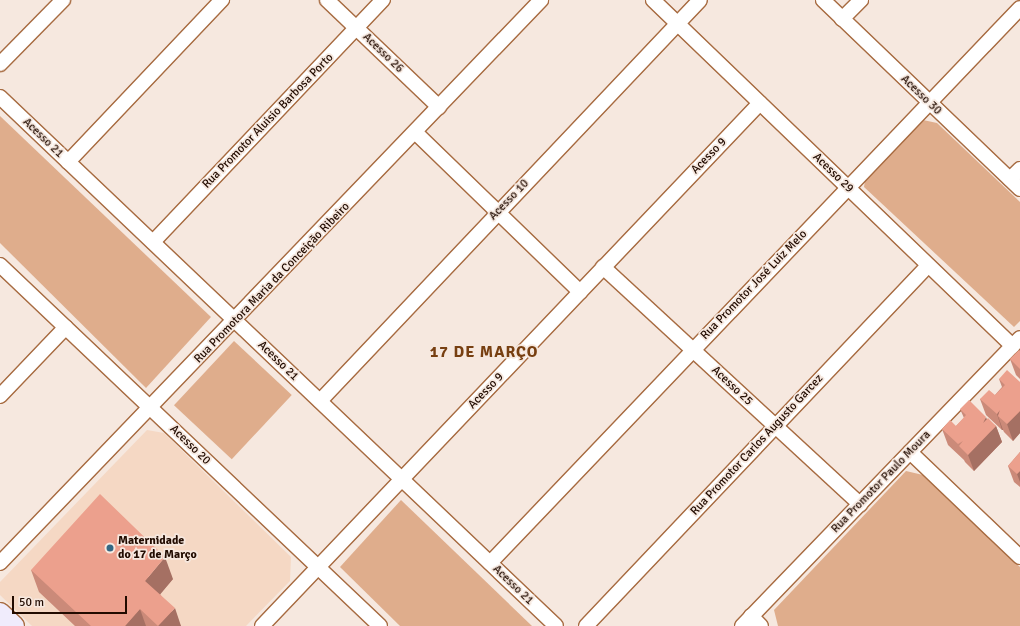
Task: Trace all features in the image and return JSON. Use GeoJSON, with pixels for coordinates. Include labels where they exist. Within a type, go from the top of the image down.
{"type":"FeatureCollection","features":[{"type":"Feature","properties":{"kind":"street"},"geometry":{"type":"LineString","coordinates":[[0,64],[63,0]]}},
{"type":"Feature","properties":{"kind":"street"},"geometry":{"type":"LineString","coordinates":[[68,162],[222,0]]}},
{"type":"Feature","properties":{"kind":"street","name":"Acesso 26"},"geometry":{"type":"LineString","coordinates":[[327,0],[439,107]]}},
{"type":"Feature","properties":{"kind":"street","name":"Rua Promotor Aluisio Barbosa Porto"},"geometry":{"type":"LineString","coordinates":[[153,242],[384,0]]}},
{"type":"Feature","properties":{"kind":"street","name":"Rua Promotora Maria da Conceição Ribeiro"},"geometry":{"type":"LineString","coordinates":[[0,563],[152,409],[541,0]]}},
{"type":"Feature","properties":{"kind":"street","name":"Acesso 29"},"geometry":{"type":"LineString","coordinates":[[653,0],[928,265],[1016,342]]}},
{"type":"Feature","properties":{"kind":"street","name":"Acesso 10"},"geometry":{"type":"LineString","coordinates":[[320,401],[497,212],[700,0]]}},
{"type":"Feature","properties":{"kind":"street","name":"Acesso 30"},"geometry":{"type":"LineString","coordinates":[[823,0],[1020,189]]}},
{"type":"Feature","properties":{"kind":"street"},"geometry":{"type":"LineString","coordinates":[[842,19],[861,0]]}},
{"type":"Feature","properties":{"kind":"street","name":"Rua Promotor José Luiz Melo"},"geometry":{"type":"LineString","coordinates":[[490,563],[692,349],[1020,8]]}},
{"type":"Feature","properties":{"kind":"street","name":"Acesso 21"},"geometry":{"type":"LineString","coordinates":[[0,97],[556,626]]}},
{"type":"Feature","properties":{"kind":"street","name":"Acesso 9"},"geometry":{"type":"LineString","coordinates":[[262,626],[760,103]]}},
{"type":"Feature","properties":{"kind":"street"},"geometry":{"type":"LineString","coordinates":[[415,132],[580,292]]}},
{"type":"Feature","properties":{"kind":"street"},"geometry":{"type":"LineString","coordinates":[[1010,180],[1020,169]]}},
{"type":"Feature","properties":{"kind":"street","name":"Acesso 20"},"geometry":{"type":"LineString","coordinates":[[0,265],[380,626]]}},
{"type":"Feature","properties":{"kind":"street","name":"Rua Promotor Carlos Augusto Garcez"},"geometry":{"type":"LineString","coordinates":[[586,626],[928,265]]}},
{"type":"Feature","properties":{"kind":"street","name":"Acesso 25"},"geometry":{"type":"LineString","coordinates":[[604,267],[860,504]]}},
{"type":"Feature","properties":{"kind":"street"},"geometry":{"type":"LineString","coordinates":[[0,396],[66,327]]}},
{"type":"Feature","properties":{"kind":"street","name":"Rua Promotor Paulo Moura"},"geometry":{"type":"LineString","coordinates":[[752,623],[860,504],[1016,342]]}},
{"type":"Feature","properties":{"kind":"street"},"geometry":{"type":"LineString","coordinates":[[910,452],[1020,557]]}},
{"type":"Feature","properties":{"kind":"street"},"geometry":{"type":"LineString","coordinates":[[0,612],[14,626]]}},
{"type":"Feature","properties":{"kind":"shaded area"},"geometry":{"type":"Polygon","coordinates":[[[0,116],[211,317],[146,388],[0,243],[0,116]]]}},
{"type":"Feature","properties":{"kind":"shaded area"},"geometry":{"type":"Polygon","coordinates":[[[923,120],[937,123],[1020,202],[1020,321],[1014,327],[864,187],[865,180],[923,120]]]}},
{"type":"Feature","properties":{"kind":"shaded area"},"geometry":{"type":"Polygon","coordinates":[[[234,341],[292,395],[232,459],[174,405],[234,341]]]}},
{"type":"Feature","properties":{"kind":"shaded area"},"geometry":{"type":"Polygon","coordinates":[[[147,430],[164,433],[291,557],[290,581],[246,626],[32,626],[0,595],[0,582],[147,430]]]}},
{"type":"Feature","properties":{"kind":"shaded area"},"geometry":{"type":"Polygon","coordinates":[[[906,471],[923,475],[1020,567],[1020,626],[778,626],[774,610],[906,471]]]}},
{"type":"Feature","properties":{"kind":"shaded area"},"geometry":{"type":"Polygon","coordinates":[[[401,500],[532,626],[400,626],[340,567],[401,500]]]}},
{"type":"Feature","properties":{"kind":"building"},"geometry":{"type":"Polygon","coordinates":[[[1019,350],[1020,351],[1020,369],[1010,359],[1019,350]]]}},
{"type":"Feature","properties":{"kind":"building"},"geometry":{"type":"Polygon","coordinates":[[[1007,370],[1020,382],[1020,411],[1007,424],[998,416],[1000,410],[997,414],[980,399],[989,390],[995,395],[1005,385],[999,379],[1007,370]]]}},
{"type":"Feature","properties":{"kind":"building"},"geometry":{"type":"Polygon","coordinates":[[[969,400],[986,417],[983,423],[988,418],[996,426],[968,455],[959,446],[963,441],[958,444],[942,429],[950,420],[956,426],[966,415],[960,409],[969,400]]]}},
{"type":"Feature","properties":{"kind":"building"},"geometry":{"type":"Polygon","coordinates":[[[1020,452],[1020,471],[1017,474],[1008,466],[1020,452]]]}},
{"type":"Feature","properties":{"kind":"building","name":"Maternidade do 17 de Março"},"geometry":{"type":"Polygon","coordinates":[[[100,494],[165,557],[145,581],[175,608],[158,626],[140,609],[125,626],[91,626],[31,570],[100,494]]]}},
{"type":"Feature","properties":{"kind":"place","name":"Maternidade do 17 de Março"},"geometry":{"type":"Point","coordinates":[110,548]}},
{"type":"Feature","properties":{"kind":"district","name":"17 DE MARÇO"},"geometry":{"type":"Point","coordinates":[484,352]}}]}
